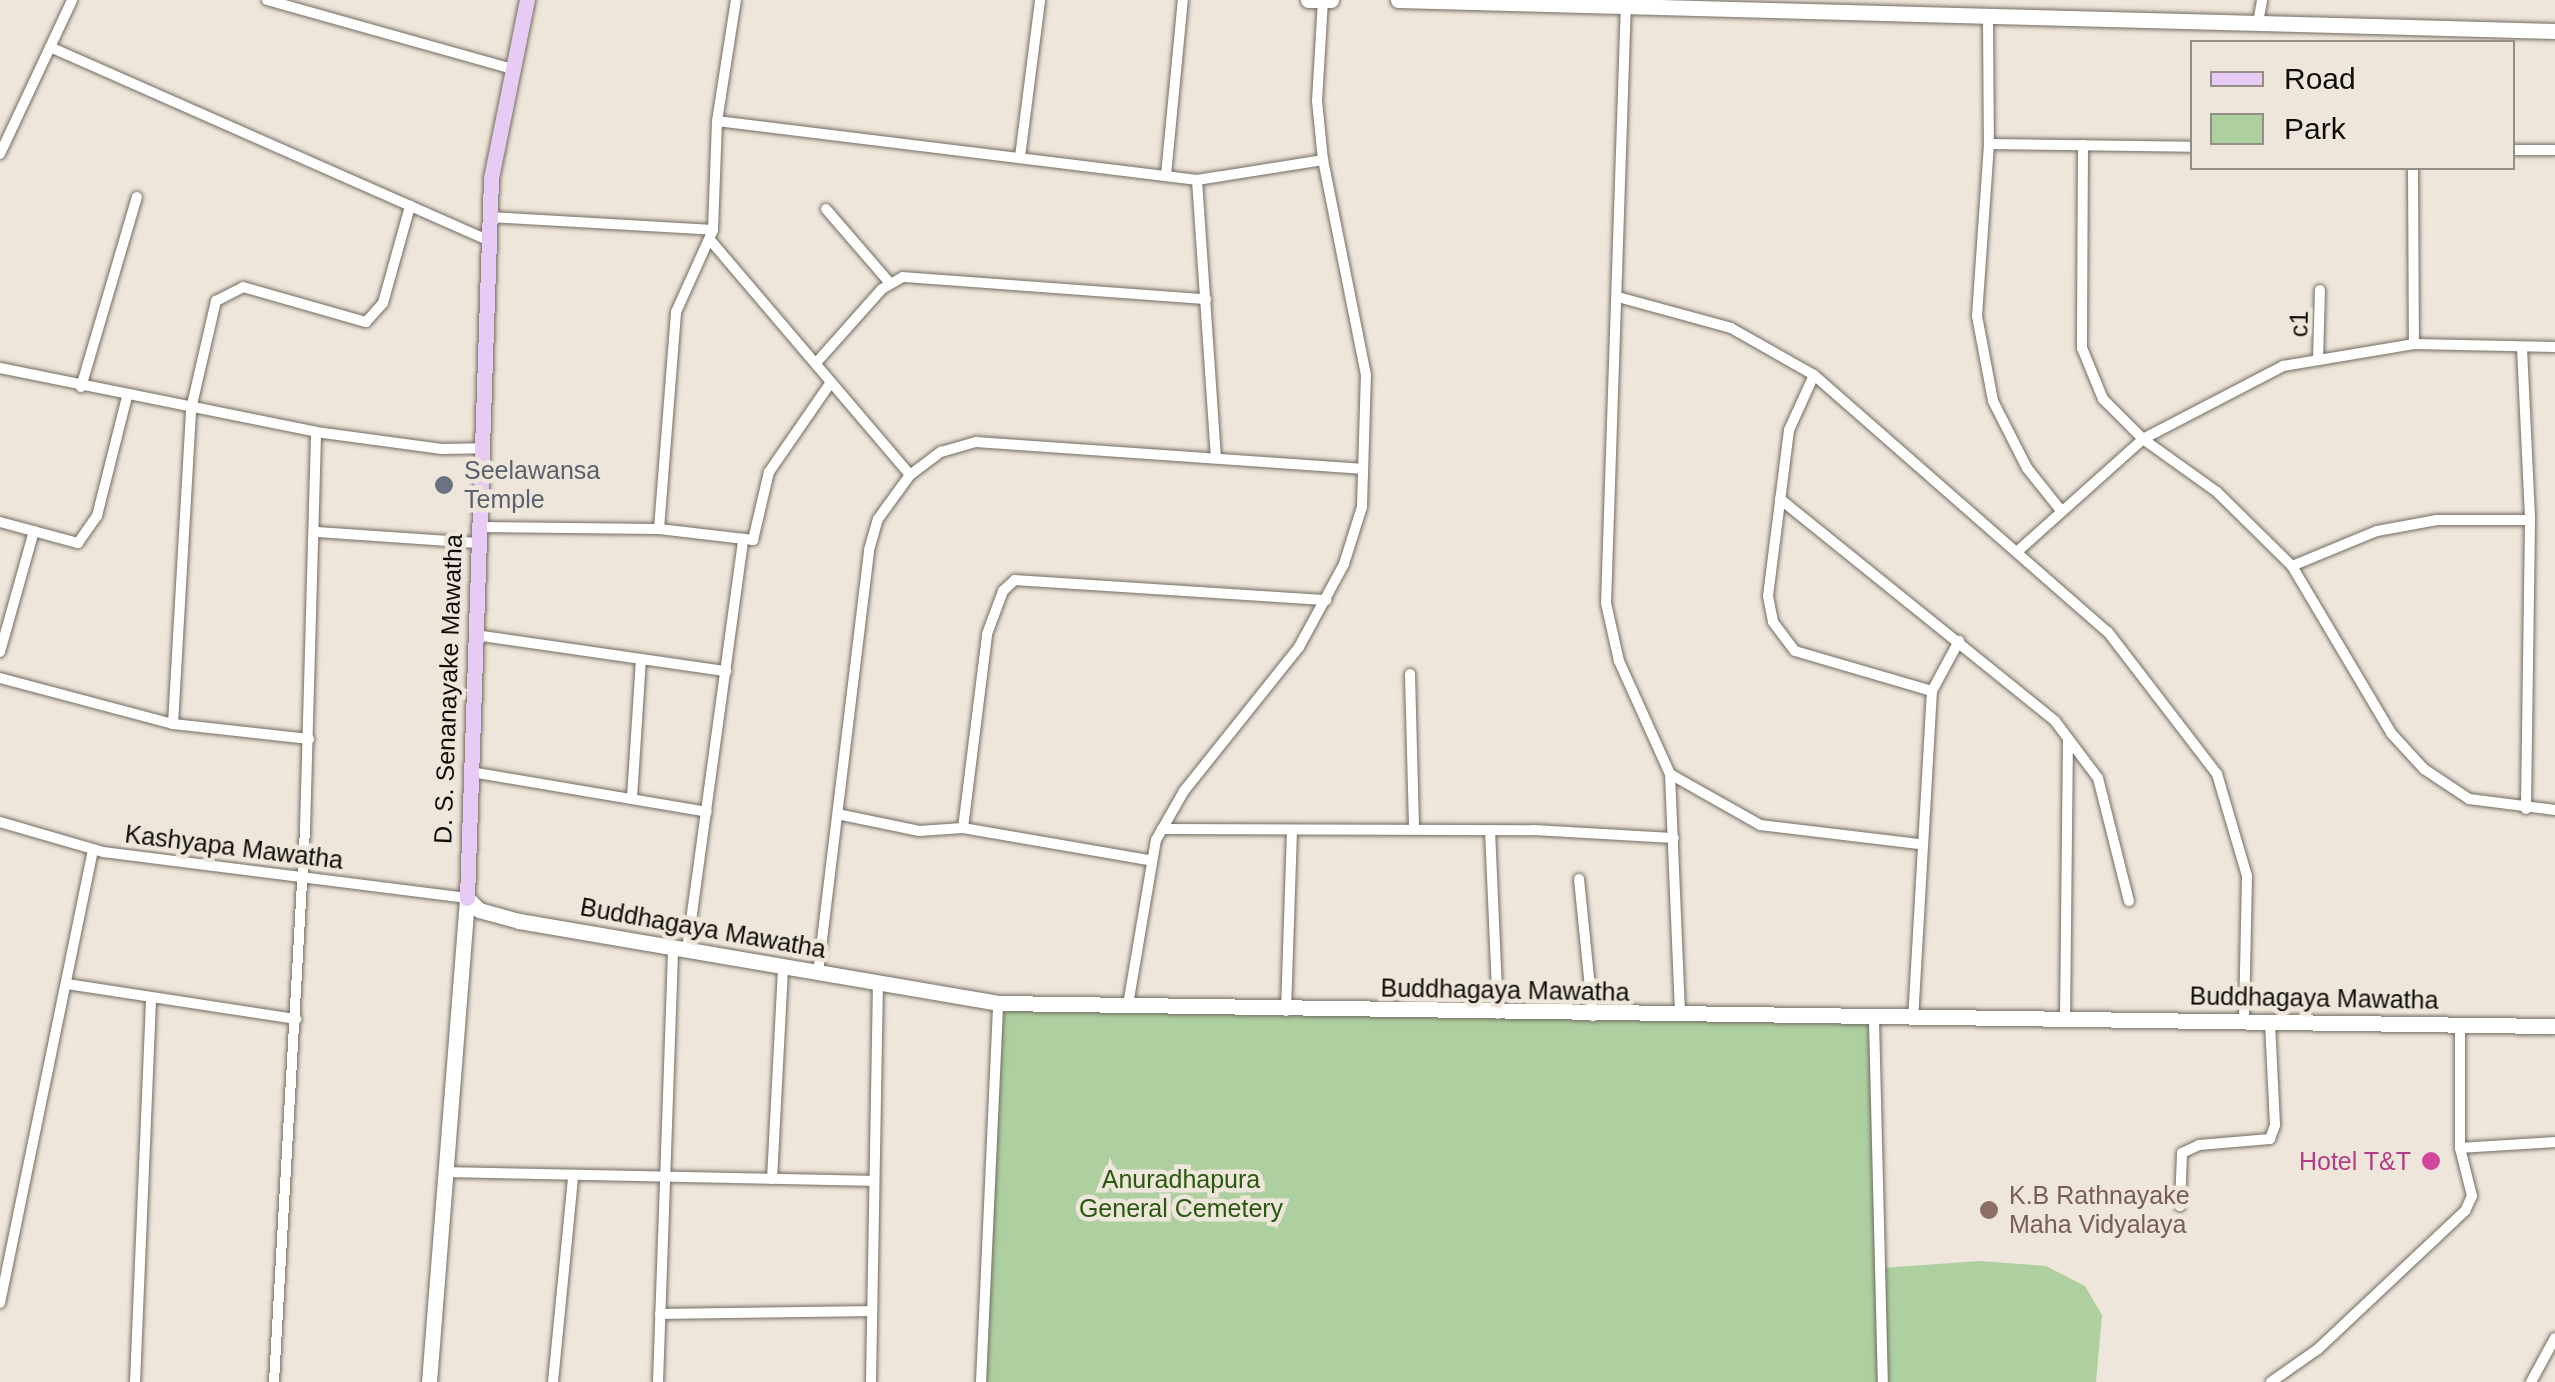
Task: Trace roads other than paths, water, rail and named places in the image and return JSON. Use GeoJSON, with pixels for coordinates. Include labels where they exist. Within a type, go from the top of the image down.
{"type":"FeatureCollection","features":[{"type":"Feature","properties":{"kind":"main road","name":"D. S. Senanayake Mawatha"},"geometry":{"type":"LineString","coordinates":[[429,1382],[467,898],[490,217],[508,68],[527,0]]}},
{"type":"Feature","properties":{"kind":"main road"},"geometry":{"type":"LineString","coordinates":[[1308,0],[1331,0]]}},
{"type":"Feature","properties":{"kind":"main road"},"geometry":{"type":"LineString","coordinates":[[1398,0],[1957,7],[1988,16],[2555,31]]}},
{"type":"Feature","properties":{"kind":"main road","name":"Buddhagaya Mawatha"},"geometry":{"type":"LineString","coordinates":[[467,898],[491,915],[998,1004],[1498,1015],[2555,1026]]}},
{"type":"Feature","properties":{"kind":"street"},"geometry":{"type":"LineString","coordinates":[[0,154],[72,0]]}},
{"type":"Feature","properties":{"kind":"street"},"geometry":{"type":"LineString","coordinates":[[267,0],[508,68]]}},
{"type":"Feature","properties":{"kind":"street"},"geometry":{"type":"LineString","coordinates":[[659,530],[676,312],[712,236],[717,121],[736,0]]}},
{"type":"Feature","properties":{"kind":"street"},"geometry":{"type":"LineString","coordinates":[[1020,158],[1040,0]]}},
{"type":"Feature","properties":{"kind":"street"},"geometry":{"type":"LineString","coordinates":[[1166,175],[1182,0]]}},
{"type":"Feature","properties":{"kind":"street"},"geometry":{"type":"LineString","coordinates":[[2258,23],[2262,0]]}},
{"type":"Feature","properties":{"kind":"street"},"geometry":{"type":"LineString","coordinates":[[1128,1006],[1148,860],[1162,829],[1184,791],[1299,647],[1356,537],[1364,468],[1366,375],[1322,160],[1317,100],[1322,1]]}},
{"type":"Feature","properties":{"kind":"street"},"geometry":{"type":"LineString","coordinates":[[1626,3],[1606,603],[1619,660],[1670,774],[1680,1017]]}},
{"type":"Feature","properties":{"kind":"street"},"geometry":{"type":"LineString","coordinates":[[1988,16],[1989,144],[1977,316],[1993,401],[2027,468],[2059,508]]}},
{"type":"Feature","properties":{"kind":"street"},"geometry":{"type":"LineString","coordinates":[[50,47],[489,242]]}},
{"type":"Feature","properties":{"kind":"street"},"geometry":{"type":"LineString","coordinates":[[717,121],[1197,180],[1322,160]]}},
{"type":"Feature","properties":{"kind":"street"},"geometry":{"type":"LineString","coordinates":[[1989,144],[2190,147]]}},
{"type":"Feature","properties":{"kind":"street"},"geometry":{"type":"LineString","coordinates":[[2083,144],[2082,348],[2103,399],[2143,439],[2217,492],[2292,566],[2392,732],[2424,769],[2469,799],[2555,810]]}},
{"type":"Feature","properties":{"kind":"street"},"geometry":{"type":"LineString","coordinates":[[2515,150],[2555,150]]}},
{"type":"Feature","properties":{"kind":"street"},"geometry":{"type":"LineString","coordinates":[[2413,170],[2414,344]]}},
{"type":"Feature","properties":{"kind":"street"},"geometry":{"type":"LineString","coordinates":[[1197,180],[1216,458]]}},
{"type":"Feature","properties":{"kind":"street"},"geometry":{"type":"LineString","coordinates":[[81,386],[136,196]]}},
{"type":"Feature","properties":{"kind":"street"},"geometry":{"type":"LineString","coordinates":[[172,724],[191,409],[216,300],[226,290],[243,287],[366,322],[383,303],[410,206]]}},
{"type":"Feature","properties":{"kind":"street"},"geometry":{"type":"LineString","coordinates":[[826,209],[888,282]]}},
{"type":"Feature","properties":{"kind":"street"},"geometry":{"type":"LineString","coordinates":[[490,217],[712,236],[829,384],[910,475]]}},
{"type":"Feature","properties":{"kind":"street"},"geometry":{"type":"LineString","coordinates":[[816,363],[888,282],[924,277],[1206,299]]}},
{"type":"Feature","properties":{"kind":"street","name":"c1"},"geometry":{"type":"LineString","coordinates":[[2318,360],[2320,290]]}},
{"type":"Feature","properties":{"kind":"street"},"geometry":{"type":"LineString","coordinates":[[1618,298],[1732,328],[1814,375],[2020,550],[2108,632],[2217,774],[2248,876],[2244,1022]]}},
{"type":"Feature","properties":{"kind":"street"},"geometry":{"type":"LineString","coordinates":[[2020,550],[2059,508],[2143,439],[2283,366],[2414,344],[2555,347]]}},
{"type":"Feature","properties":{"kind":"street"},"geometry":{"type":"LineString","coordinates":[[2522,348],[2530,520],[2526,809]]}},
{"type":"Feature","properties":{"kind":"street"},"geometry":{"type":"LineString","coordinates":[[0,368],[127,397],[316,432],[442,449],[481,448]]}},
{"type":"Feature","properties":{"kind":"street"},"geometry":{"type":"LineString","coordinates":[[1814,375],[1789,430],[1768,596],[1782,637],[1795,651],[1932,691]]}},
{"type":"Feature","properties":{"kind":"street"},"geometry":{"type":"LineString","coordinates":[[317,532],[478,535],[659,530],[752,540],[769,472],[829,384]]}},
{"type":"Feature","properties":{"kind":"street"},"geometry":{"type":"LineString","coordinates":[[0,522],[78,543],[97,516],[127,397]]}},
{"type":"Feature","properties":{"kind":"street"},"geometry":{"type":"LineString","coordinates":[[274,1382],[309,739],[317,532],[316,432]]}},
{"type":"Feature","properties":{"kind":"street"},"geometry":{"type":"LineString","coordinates":[[818,973],[842,815],[869,550],[878,518],[910,475],[941,452],[977,442],[1364,468]]}},
{"type":"Feature","properties":{"kind":"street"},"geometry":{"type":"LineString","coordinates":[[1780,500],[2026,693],[2068,738],[2098,778],[2129,901]]}},
{"type":"Feature","properties":{"kind":"street"},"geometry":{"type":"LineString","coordinates":[[2292,566],[2377,532],[2437,520],[2530,520]]}},
{"type":"Feature","properties":{"kind":"street"},"geometry":{"type":"LineString","coordinates":[[0,652],[34,531]]}},
{"type":"Feature","properties":{"kind":"street"},"geometry":{"type":"LineString","coordinates":[[658,1382],[664,1180],[680,948],[707,812],[743,539]]}},
{"type":"Feature","properties":{"kind":"street"},"geometry":{"type":"LineString","coordinates":[[963,828],[987,634],[1002,591],[1015,580],[1326,600]]}},
{"type":"Feature","properties":{"kind":"street"},"geometry":{"type":"LineString","coordinates":[[475,635],[726,671]]}},
{"type":"Feature","properties":{"kind":"street"},"geometry":{"type":"LineString","coordinates":[[1912,1020],[1918,844],[1932,691],[1959,641]]}},
{"type":"Feature","properties":{"kind":"street"},"geometry":{"type":"LineString","coordinates":[[632,798],[641,660]]}},
{"type":"Feature","properties":{"kind":"street"},"geometry":{"type":"LineString","coordinates":[[1410,674],[1414,829]]}},
{"type":"Feature","properties":{"kind":"street"},"geometry":{"type":"LineString","coordinates":[[0,678],[172,724],[309,739]]}},
{"type":"Feature","properties":{"kind":"street"},"geometry":{"type":"LineString","coordinates":[[2065,1021],[2068,738]]}},
{"type":"Feature","properties":{"kind":"street"},"geometry":{"type":"LineString","coordinates":[[471,772],[707,812]]}},
{"type":"Feature","properties":{"kind":"street"},"geometry":{"type":"LineString","coordinates":[[1670,774],[1760,826],[1918,844]]}},
{"type":"Feature","properties":{"kind":"street"},"geometry":{"type":"LineString","coordinates":[[842,815],[919,831],[963,828],[1148,860]]}},
{"type":"Feature","properties":{"kind":"street","name":"Kashyapa Mawatha"},"geometry":{"type":"LineString","coordinates":[[0,822],[93,850],[300,873],[467,898]]}},
{"type":"Feature","properties":{"kind":"street"},"geometry":{"type":"LineString","coordinates":[[1162,829],[1292,833],[1490,830],[1674,838]]}},
{"type":"Feature","properties":{"kind":"street"},"geometry":{"type":"LineString","coordinates":[[1490,830],[1498,1015]]}},
{"type":"Feature","properties":{"kind":"street"},"geometry":{"type":"LineString","coordinates":[[1286,1011],[1292,833]]}},
{"type":"Feature","properties":{"kind":"street"},"geometry":{"type":"LineString","coordinates":[[0,1304],[4,1262],[93,850]]}},
{"type":"Feature","properties":{"kind":"street"},"geometry":{"type":"LineString","coordinates":[[1578,879],[1594,1016]]}},
{"type":"Feature","properties":{"kind":"street"},"geometry":{"type":"LineString","coordinates":[[772,1179],[783,966]]}},
{"type":"Feature","properties":{"kind":"street"},"geometry":{"type":"LineString","coordinates":[[67,984],[296,1019]]}},
{"type":"Feature","properties":{"kind":"street"},"geometry":{"type":"LineString","coordinates":[[871,1382],[878,984]]}},
{"type":"Feature","properties":{"kind":"street"},"geometry":{"type":"LineString","coordinates":[[135,1382],[150,998]]}},
{"type":"Feature","properties":{"kind":"street"},"geometry":{"type":"LineString","coordinates":[[981,1382],[998,1004]]}},
{"type":"Feature","properties":{"kind":"street"},"geometry":{"type":"LineString","coordinates":[[1874,1020],[1883,1382]]}},
{"type":"Feature","properties":{"kind":"street"},"geometry":{"type":"LineString","coordinates":[[2180,1206],[2182,1154],[2199,1144],[2270,1139],[2270,1022]]}},
{"type":"Feature","properties":{"kind":"street"},"geometry":{"type":"LineString","coordinates":[[2271,1382],[2318,1350],[2465,1210],[2472,1196],[2460,1148],[2460,1024]]}},
{"type":"Feature","properties":{"kind":"street"},"geometry":{"type":"LineString","coordinates":[[2460,1148],[2555,1142]]}},
{"type":"Feature","properties":{"kind":"street"},"geometry":{"type":"LineString","coordinates":[[448,1172],[664,1180],[874,1181]]}},
{"type":"Feature","properties":{"kind":"street"},"geometry":{"type":"LineString","coordinates":[[553,1382],[573,1178]]}},
{"type":"Feature","properties":{"kind":"street"},"geometry":{"type":"LineString","coordinates":[[660,1314],[872,1311]]}},
{"type":"Feature","properties":{"kind":"street"},"geometry":{"type":"LineString","coordinates":[[2531,1382],[2555,1338]]}},
{"type":"Feature","properties":{"kind":"place","name":"Seelawansa Temple"},"geometry":{"type":"Point","coordinates":[444,485]}},
{"type":"Feature","properties":{"kind":"place","name":"Hotel T&T"},"geometry":{"type":"Point","coordinates":[2431,1161]}},
{"type":"Feature","properties":{"kind":"place","name":"K.B Rathnayake Maha Vidyalaya"},"geometry":{"type":"Point","coordinates":[1989,1210]}},
{"type":"Feature","properties":{"kind":"park label","name":"Anuradhapura General Cemetery"},"geometry":{"type":"Point","coordinates":[1181,1194]}}]}
